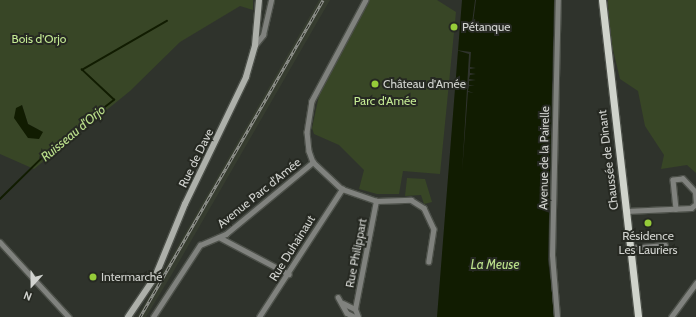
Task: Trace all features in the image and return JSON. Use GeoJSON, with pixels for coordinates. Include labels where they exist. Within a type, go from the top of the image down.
{"type":"FeatureCollection","features":[{"type":"Feature","properties":{"kind":"main road","name":"Rue de Dave"},"geometry":{"type":"LineString","coordinates":[[128,317],[160,266],[185,204],[237,99],[255,45],[259,0]]}},
{"type":"Feature","properties":{"kind":"main road","name":"Chaussée de Dinant"},"geometry":{"type":"LineString","coordinates":[[602,0],[638,317]]}},
{"type":"Feature","properties":{"kind":"street"},"geometry":{"type":"LineString","coordinates":[[255,45],[263,35],[271,0]]}},
{"type":"Feature","properties":{"kind":"street","name":"Avenue Parc d'Amée"},"geometry":{"type":"LineString","coordinates":[[153,317],[200,245],[220,237],[312,162],[307,132],[312,101],[366,0]]}},
{"type":"Feature","properties":{"kind":"street","name":"Avenue de la Pairelle"},"geometry":{"type":"LineString","coordinates":[[557,317],[552,255],[558,0]]}},
{"type":"Feature","properties":{"kind":"street"},"geometry":{"type":"LineString","coordinates":[[312,162],[342,189],[376,201],[404,199],[424,208],[434,229],[429,262]]}},
{"type":"Feature","properties":{"kind":"street"},"geometry":{"type":"LineString","coordinates":[[626,211],[676,209],[696,204],[695,192],[683,179],[673,180],[676,209]]}},
{"type":"Feature","properties":{"kind":"street","name":"Rue Duhainaut"},"geometry":{"type":"LineString","coordinates":[[259,317],[342,189]]}},
{"type":"Feature","properties":{"kind":"street","name":"Rue Philippart"},"geometry":{"type":"LineString","coordinates":[[343,303],[355,309],[376,201]]}},
{"type":"Feature","properties":{"kind":"street"},"geometry":{"type":"LineString","coordinates":[[220,237],[288,274]]}},
{"type":"Feature","properties":{"kind":"street"},"geometry":{"type":"LineString","coordinates":[[0,242],[69,317]]}},
{"type":"Feature","properties":{"kind":"street"},"geometry":{"type":"LineString","coordinates":[[630,248],[665,245]]}},
{"type":"Feature","properties":{"kind":"street"},"geometry":{"type":"LineString","coordinates":[[671,317],[696,283]]}},
{"type":"Feature","properties":{"kind":"street"},"geometry":{"type":"LineString","coordinates":[[338,297],[343,303],[347,313],[356,317]]}},
{"type":"Feature","properties":{"kind":"street"},"geometry":{"type":"LineString","coordinates":[[355,309],[356,317]]}},
{"type":"Feature","properties":{"kind":"shaded area"},"geometry":{"type":"Polygon","coordinates":[[[319,0],[330,0],[146,317],[137,317],[319,0]]]}},
{"type":"Feature","properties":{"kind":"green space","name":"Bois d'Orjo"},"geometry":{"type":"Polygon","coordinates":[[[0,0],[253,0],[253,10],[240,6],[180,42],[130,91],[34,169],[0,154],[0,0]],[[22,105],[14,118],[43,132],[28,124],[22,105]]]}},
{"type":"Feature","properties":{"kind":"green space","name":"Parc d'Amée"},"geometry":{"type":"Polygon","coordinates":[[[369,0],[437,0],[456,12],[440,174],[403,171],[399,194],[377,194],[359,189],[364,170],[339,145],[314,134],[312,128],[320,91],[369,0]]]}},
{"type":"Feature","properties":{"kind":"green space"},"geometry":{"type":"Polygon","coordinates":[[[608,0],[696,0],[696,173],[687,165],[661,169],[664,155],[645,126],[638,91],[620,79],[609,33],[608,0]]]}},
{"type":"Feature","properties":{"kind":"green space"},"geometry":{"type":"Polygon","coordinates":[[[407,178],[425,179],[432,202],[424,204],[421,195],[405,196],[407,178]]]}},
{"type":"Feature","properties":{"kind":"water","name":"La Meuse"},"geometry":{"type":"Polygon","coordinates":[[[462,0],[554,0],[548,260],[555,317],[437,317],[462,0]]]}},
{"type":"Feature","properties":{"kind":"water"},"geometry":{"type":"Polygon","coordinates":[[[22,105],[28,124],[43,132],[39,139],[28,138],[14,118],[16,108],[22,105]]]}},
{"type":"Feature","properties":{"kind":"pier"},"geometry":{"type":"Polygon","coordinates":[[[475,0],[472,31],[472,25],[460,24],[472,23],[475,0]]]}},
{"type":"Feature","properties":{"kind":"pier"},"geometry":{"type":"Polygon","coordinates":[[[456,50],[471,52],[470,67],[476,68],[470,69],[470,73],[476,74],[470,75],[469,79],[476,80],[469,81],[469,85],[475,86],[469,86],[468,91],[474,93],[468,92],[462,173],[469,54],[456,50]]]}},
{"type":"Feature","properties":{"kind":"waterway","name":"Ruisseau d'Orjo"},"geometry":{"type":"LineString","coordinates":[[0,199],[51,149],[114,100],[82,70],[167,21]]}},
{"type":"Feature","properties":{"kind":"railway"},"geometry":{"type":"LineString","coordinates":[[140,317],[323,0]]}},
{"type":"Feature","properties":{"kind":"place","name":"Pétanque"},"geometry":{"type":"Point","coordinates":[454,27]}},
{"type":"Feature","properties":{"kind":"place","name":"Château d'Amée"},"geometry":{"type":"Point","coordinates":[375,84]}},
{"type":"Feature","properties":{"kind":"place","name":"Résidence Les Lauriers"},"geometry":{"type":"Point","coordinates":[648,223]}},
{"type":"Feature","properties":{"kind":"place","name":"Intermarché"},"geometry":{"type":"Point","coordinates":[93,277]}}]}
